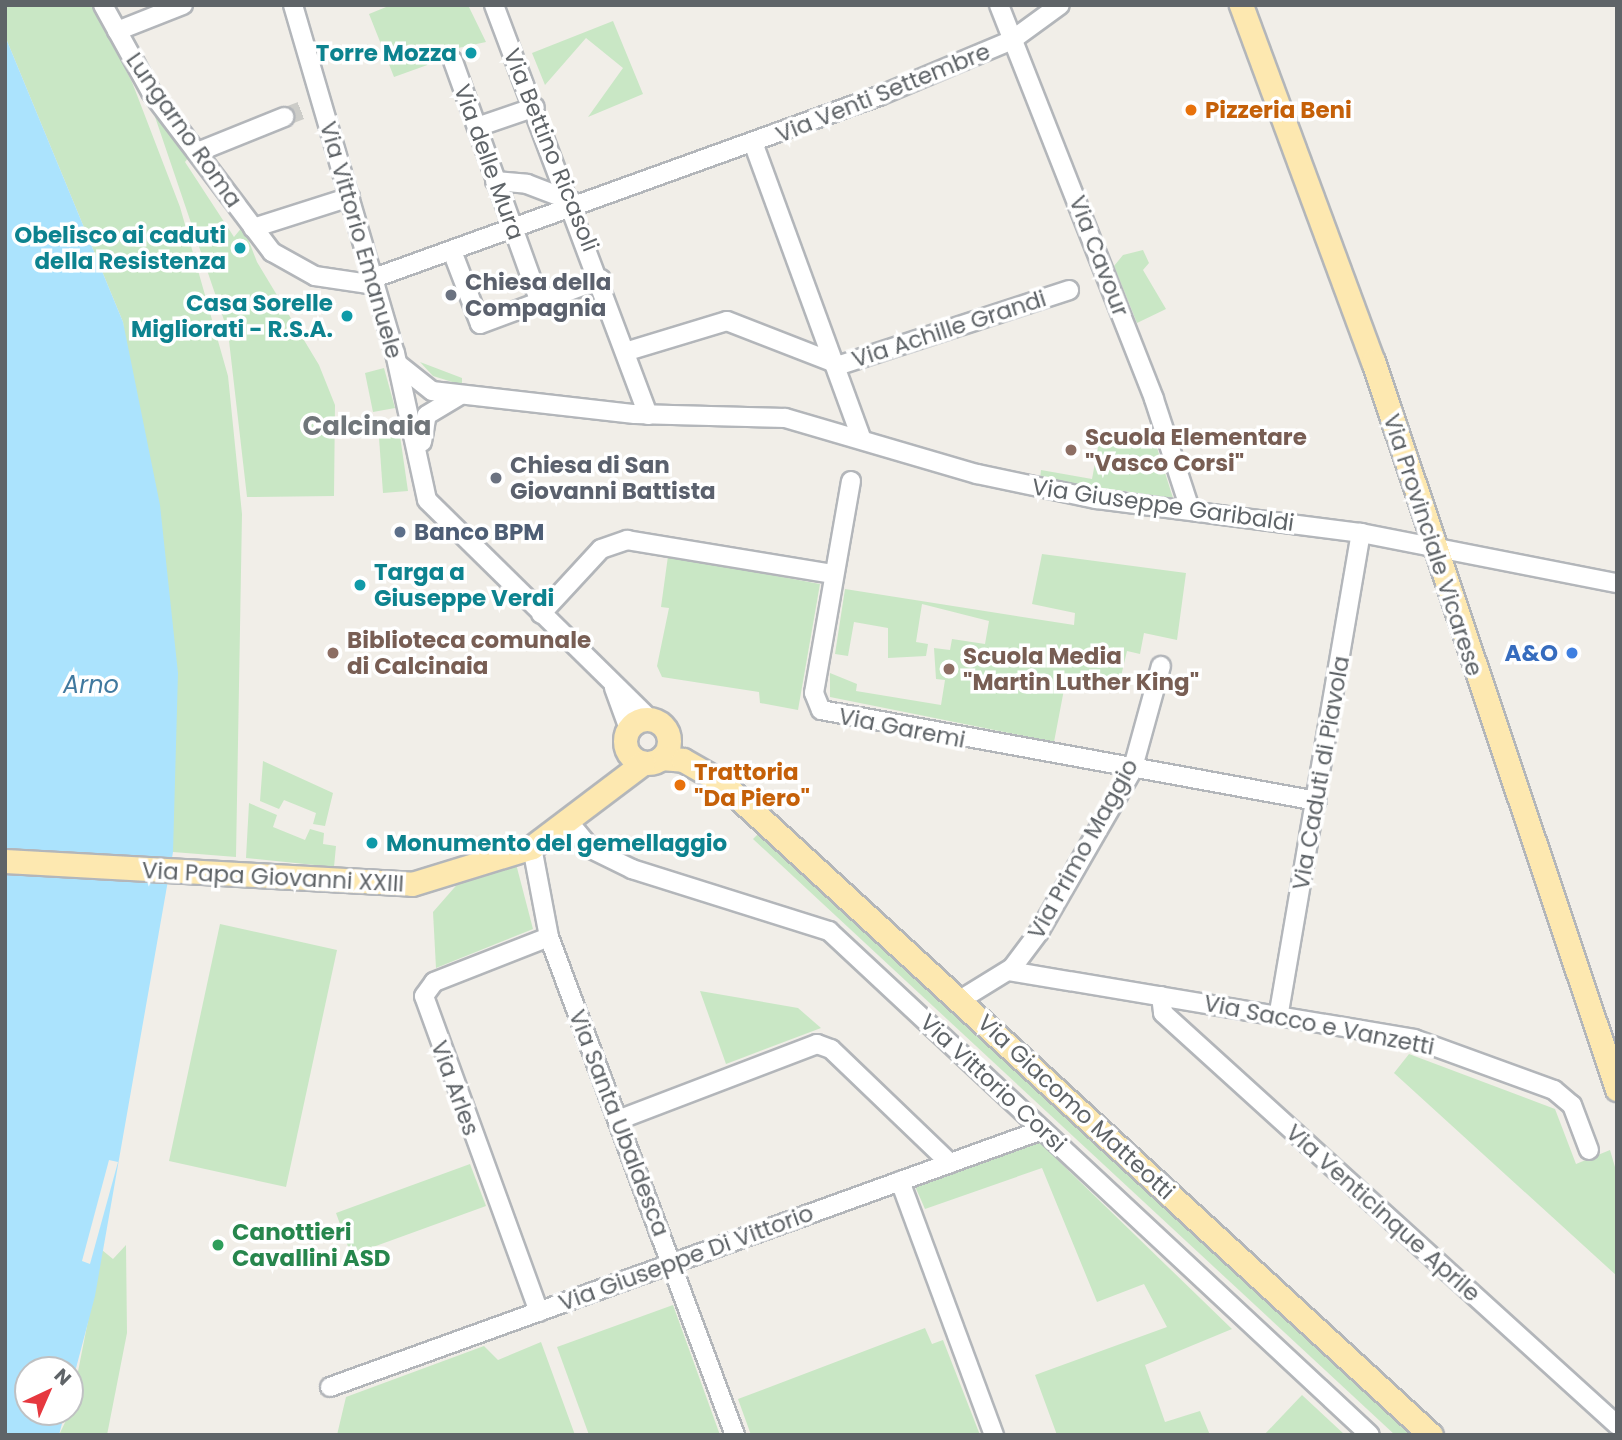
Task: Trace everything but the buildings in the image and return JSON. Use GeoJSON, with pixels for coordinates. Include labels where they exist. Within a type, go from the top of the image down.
{"type":"FeatureCollection","features":[{"type":"Feature","properties":{"kind":"main road","name":"Via Provinciale Vicarese"},"geometry":{"type":"LineString","coordinates":[[1241,5],[1299,152],[1617,1089]]}},
{"type":"Feature","properties":{"kind":"main road"},"geometry":{"type":"LineString","coordinates":[[592,797],[627,738],[659,727]]}},
{"type":"Feature","properties":{"kind":"main road"},"geometry":{"type":"LineString","coordinates":[[652,761],[659,727]]}},
{"type":"Feature","properties":{"kind":"main road"},"geometry":{"type":"LineString","coordinates":[[659,727],[720,781]]}},
{"type":"Feature","properties":{"kind":"main road"},"geometry":{"type":"LineString","coordinates":[[627,738],[652,761]]}},
{"type":"Feature","properties":{"kind":"main road"},"geometry":{"type":"LineString","coordinates":[[592,797],[652,761],[683,760],[720,781]]}},
{"type":"Feature","properties":{"kind":"main road","name":"Via Giacomo Matteotti"},"geometry":{"type":"LineString","coordinates":[[720,781],[1431,1435]]}},
{"type":"Feature","properties":{"kind":"main road","name":"Via Papa Giovanni XXIII"},"geometry":{"type":"LineString","coordinates":[[5,862],[205,875],[412,884],[532,847],[592,797]]}},
{"type":"Feature","properties":{"kind":"street","name":"Lungarno Roma"},"geometry":{"type":"LineString","coordinates":[[103,5],[151,92],[200,151],[253,228],[286,264],[344,284],[374,281]]}},
{"type":"Feature","properties":{"kind":"street"},"geometry":{"type":"LineString","coordinates":[[117,31],[183,5]]}},
{"type":"Feature","properties":{"kind":"street","name":"Via Vittorio Emanuele"},"geometry":{"type":"LineString","coordinates":[[293,5],[314,106],[350,197],[398,364],[422,477]]}},
{"type":"Feature","properties":{"kind":"street","name":"Via Bettino Ricasoli"},"geometry":{"type":"LineString","coordinates":[[494,5],[575,205],[628,351],[648,415]]}},
{"type":"Feature","properties":{"kind":"street","name":"Via Cavour"},"geometry":{"type":"LineString","coordinates":[[999,5],[1154,400],[1190,509]]}},
{"type":"Feature","properties":{"kind":"street","name":"Via Venti Settembre"},"geometry":{"type":"LineString","coordinates":[[374,281],[513,231],[575,205],[754,145],[1012,40],[1060,5]]}},
{"type":"Feature","properties":{"kind":"street","name":"Via delle Mura"},"geometry":{"type":"LineString","coordinates":[[453,61],[540,303]]}},
{"type":"Feature","properties":{"kind":"street"},"geometry":{"type":"LineString","coordinates":[[477,127],[535,107]]}},
{"type":"Feature","properties":{"kind":"street"},"geometry":{"type":"LineString","coordinates":[[200,151],[284,117]]}},
{"type":"Feature","properties":{"kind":"street","name":"Via Venti Settembre"},"geometry":{"type":"LineString","coordinates":[[754,145],[828,360]]}},
{"type":"Feature","properties":{"kind":"street"},"geometry":{"type":"LineString","coordinates":[[495,181],[527,184],[575,205]]}},
{"type":"Feature","properties":{"kind":"street"},"geometry":{"type":"LineString","coordinates":[[253,228],[350,197]]}},
{"type":"Feature","properties":{"kind":"street"},"geometry":{"type":"LineString","coordinates":[[452,251],[480,324],[601,279]]}},
{"type":"Feature","properties":{"kind":"street","name":"Via Achille Grandi"},"geometry":{"type":"LineString","coordinates":[[628,351],[727,321],[840,365],[1069,290]]}},
{"type":"Feature","properties":{"kind":"street","name":"Via Achille Grandi"},"geometry":{"type":"LineString","coordinates":[[828,360],[861,438]]}},
{"type":"Feature","properties":{"kind":"street","name":"Via Giuseppe Garibaldi"},"geometry":{"type":"LineString","coordinates":[[398,364],[422,386],[462,395],[648,415],[785,418],[977,474],[1096,499],[1362,533],[1617,583]]}},
{"type":"Feature","properties":{"kind":"street"},"geometry":{"type":"LineString","coordinates":[[462,395],[445,399],[423,420],[422,477],[431,507],[659,727]]}},
{"type":"Feature","properties":{"kind":"street","name":"Via Garemi"},"geometry":{"type":"LineString","coordinates":[[851,481],[832,574],[814,693],[821,710],[1132,771]]}},
{"type":"Feature","properties":{"kind":"street","name":"Via Caduti di Piavola"},"geometry":{"type":"LineString","coordinates":[[1279,1012],[1362,533]]}},
{"type":"Feature","properties":{"kind":"street"},"geometry":{"type":"LineString","coordinates":[[541,614],[601,549],[627,540],[832,574]]}},
{"type":"Feature","properties":{"kind":"street","name":"Via Primo Maggio"},"geometry":{"type":"LineString","coordinates":[[960,1000],[1009,971],[1039,932],[1132,771],[1161,666]]}},
{"type":"Feature","properties":{"kind":"street"},"geometry":{"type":"LineString","coordinates":[[604,673],[625,707],[627,738]]}},
{"type":"Feature","properties":{"kind":"street"},"geometry":{"type":"LineString","coordinates":[[1132,771],[1317,802]]}},
{"type":"Feature","properties":{"kind":"street","name":"Via Vittorio Corsi"},"geometry":{"type":"LineString","coordinates":[[567,820],[591,849],[632,869],[829,931],[1370,1435]]}},
{"type":"Feature","properties":{"kind":"street","name":"Via Santa Ubaldesca"},"geometry":{"type":"LineString","coordinates":[[532,847],[548,937],[735,1435]]}},
{"type":"Feature","properties":{"kind":"street","name":"Via Arles"},"geometry":{"type":"LineString","coordinates":[[538,1312],[424,996],[434,982],[548,937]]}},
{"type":"Feature","properties":{"kind":"street","name":"Via Sacco e Vanzetti"},"geometry":{"type":"LineString","coordinates":[[1009,971],[1279,1012],[1414,1039],[1554,1090],[1572,1105],[1589,1150]]}},
{"type":"Feature","properties":{"kind":"street","name":"Via Venticinque Aprile"},"geometry":{"type":"LineString","coordinates":[[1161,996],[1163,1013],[1617,1425]]}},
{"type":"Feature","properties":{"kind":"street"},"geometry":{"type":"LineString","coordinates":[[618,1120],[817,1044],[831,1049],[950,1163]]}},
{"type":"Feature","properties":{"kind":"street","name":"Via Giuseppe Di Vittorio"},"geometry":{"type":"LineString","coordinates":[[330,1387],[1042,1130]]}},
{"type":"Feature","properties":{"kind":"street"},"geometry":{"type":"LineString","coordinates":[[900,1181],[995,1435]]}},
{"type":"Feature","properties":{"kind":"green space"},"geometry":{"type":"Polygon","coordinates":[[[5,5],[93,5],[132,82],[180,207],[228,376],[242,514],[236,857],[173,852],[123,322],[5,36],[5,5]]]}},
{"type":"Feature","properties":{"kind":"green space"},"geometry":{"type":"Polygon","coordinates":[[[391,5],[468,5],[486,42],[449,50],[444,59],[394,77],[369,14],[391,5]]]}},
{"type":"Feature","properties":{"kind":"green space"},"geometry":{"type":"Polygon","coordinates":[[[613,21],[643,94],[588,117],[623,68],[586,38],[545,85],[532,53],[613,21]]]}},
{"type":"Feature","properties":{"kind":"green space"},"geometry":{"type":"Polygon","coordinates":[[[150,102],[191,154],[185,162],[234,237],[243,226],[257,262],[319,365],[335,405],[334,496],[247,497],[228,332],[150,102]]]}},
{"type":"Feature","properties":{"kind":"green space"},"geometry":{"type":"Polygon","coordinates":[[[1143,250],[1149,263],[1143,270],[1166,309],[1137,323],[1114,266],[1123,255],[1143,250]]]}},
{"type":"Feature","properties":{"kind":"green space"},"geometry":{"type":"Polygon","coordinates":[[[420,362],[462,378],[462,385],[433,376],[420,362]]]}},
{"type":"Feature","properties":{"kind":"green space"},"geometry":{"type":"Polygon","coordinates":[[[384,368],[395,408],[373,412],[365,373],[384,368]]]}},
{"type":"Feature","properties":{"kind":"green space"},"geometry":{"type":"Polygon","coordinates":[[[398,422],[408,491],[383,493],[378,424],[398,422]]]}},
{"type":"Feature","properties":{"kind":"green space"},"geometry":{"type":"Polygon","coordinates":[[[1101,431],[1153,435],[1173,498],[1040,479],[1041,470],[1092,479],[1101,431]]]}},
{"type":"Feature","properties":{"kind":"green space"},"geometry":{"type":"Polygon","coordinates":[[[1042,554],[1186,573],[1177,640],[1144,633],[1140,654],[1127,651],[1118,689],[1066,679],[1054,742],[830,697],[830,673],[857,684],[856,691],[941,705],[945,680],[936,679],[934,648],[950,650],[952,639],[985,644],[989,621],[922,604],[916,642],[928,644],[926,656],[888,658],[888,628],[854,622],[848,656],[835,654],[845,589],[1074,625],[1075,613],[1032,604],[1042,554]]]}},
{"type":"Feature","properties":{"kind":"green space"},"geometry":{"type":"Polygon","coordinates":[[[668,556],[820,584],[798,710],[760,703],[759,692],[662,677],[657,666],[669,608],[661,607],[668,556]]]}},
{"type":"Feature","properties":{"kind":"green space"},"geometry":{"type":"Polygon","coordinates":[[[263,761],[333,793],[325,826],[313,824],[316,813],[284,800],[279,809],[260,801],[263,761]]]}},
{"type":"Feature","properties":{"kind":"green space"},"geometry":{"type":"Polygon","coordinates":[[[249,803],[277,815],[273,827],[305,840],[310,829],[324,833],[323,844],[336,846],[334,867],[246,858],[249,803]]]}},
{"type":"Feature","properties":{"kind":"green space"},"geometry":{"type":"Polygon","coordinates":[[[761,831],[1415,1435],[1395,1435],[753,839],[761,831]]]}},
{"type":"Feature","properties":{"kind":"green space"},"geometry":{"type":"Polygon","coordinates":[[[515,860],[533,929],[436,968],[433,912],[461,880],[515,860]]]}},
{"type":"Feature","properties":{"kind":"green space"},"geometry":{"type":"Polygon","coordinates":[[[220,924],[337,950],[286,1187],[169,1161],[220,924]]]}},
{"type":"Feature","properties":{"kind":"green space"},"geometry":{"type":"Polygon","coordinates":[[[700,991],[798,1008],[821,1028],[726,1064],[700,991]]]}},
{"type":"Feature","properties":{"kind":"green space"},"geometry":{"type":"Polygon","coordinates":[[[1409,1054],[1555,1109],[1576,1164],[1610,1150],[1617,1174],[1617,1276],[1394,1073],[1409,1054]]]}},
{"type":"Feature","properties":{"kind":"green space"},"geometry":{"type":"Polygon","coordinates":[[[1037,1140],[1232,1329],[1145,1365],[1165,1422],[1200,1411],[1210,1435],[1057,1435],[1035,1375],[1167,1327],[1144,1284],[1097,1302],[1042,1168],[925,1209],[914,1184],[1037,1140]]]}},
{"type":"Feature","properties":{"kind":"green space"},"geometry":{"type":"Polygon","coordinates":[[[470,1164],[486,1206],[351,1255],[336,1213],[470,1164]]]}},
{"type":"Feature","properties":{"kind":"green space"},"geometry":{"type":"Polygon","coordinates":[[[126,1245],[127,1333],[107,1435],[59,1435],[63,1426],[84,1426],[84,1356],[81,1356],[102,1250],[113,1259],[126,1245]]]}},
{"type":"Feature","properties":{"kind":"green space"},"geometry":{"type":"Polygon","coordinates":[[[673,1305],[720,1435],[589,1435],[557,1347],[673,1305]]]}},
{"type":"Feature","properties":{"kind":"green space"},"geometry":{"type":"Polygon","coordinates":[[[925,1328],[932,1344],[943,1340],[980,1435],[751,1435],[738,1399],[925,1328]]]}},
{"type":"Feature","properties":{"kind":"green space"},"geometry":{"type":"Polygon","coordinates":[[[541,1342],[575,1435],[337,1435],[346,1397],[484,1346],[498,1360],[541,1342]]]}},
{"type":"Feature","properties":{"kind":"green space"},"geometry":{"type":"Polygon","coordinates":[[[1302,1395],[1345,1435],[1264,1435],[1302,1395]]]}},
{"type":"Feature","properties":{"kind":"water","name":"Arno"},"geometry":{"type":"Polygon","coordinates":[[[5,36],[123,322],[160,505],[178,673],[173,852],[95,1296],[79,1356],[14,1356],[14,1426],[61,1426],[59,1435],[5,1435],[5,36]]]}},
{"type":"Feature","properties":{"kind":"pier"},"geometry":{"type":"Polygon","coordinates":[[[109,1160],[118,1162],[90,1264],[82,1261],[109,1160]]]}},
{"type":"Feature","properties":{"kind":"tunnel"},"geometry":{"type":"LineString","coordinates":[[284,117],[307,108]]}},
{"type":"Feature","properties":{"kind":"place","name":"Torre Mozza"},"geometry":{"type":"Point","coordinates":[471,53]}},
{"type":"Feature","properties":{"kind":"place","name":"Pizzeria Beni"},"geometry":{"type":"Point","coordinates":[1191,110]}},
{"type":"Feature","properties":{"kind":"place","name":"Obelisco ai caduti della Resistenza"},"geometry":{"type":"Point","coordinates":[240,248]}},
{"type":"Feature","properties":{"kind":"place","name":"Chiesa della Compagnia"},"geometry":{"type":"Point","coordinates":[451,295]}},
{"type":"Feature","properties":{"kind":"place","name":"Casa Sorelle Migliorati - R.S.A."},"geometry":{"type":"Point","coordinates":[347,316]}},
{"type":"Feature","properties":{"kind":"place","name":"Scuola Elementare \"Vasco Corsi\""},"geometry":{"type":"Point","coordinates":[1071,450]}},
{"type":"Feature","properties":{"kind":"place","name":"Chiesa di San Giovanni Battista"},"geometry":{"type":"Point","coordinates":[496,478]}},
{"type":"Feature","properties":{"kind":"place","name":"Banco BPM"},"geometry":{"type":"Point","coordinates":[400,532]}},
{"type":"Feature","properties":{"kind":"place","name":"Targa a Giuseppe Verdi"},"geometry":{"type":"Point","coordinates":[360,585]}},
{"type":"Feature","properties":{"kind":"place","name":"Biblioteca comunale di Calcinaia"},"geometry":{"type":"Point","coordinates":[333,653]}},
{"type":"Feature","properties":{"kind":"place","name":"A&O"},"geometry":{"type":"Point","coordinates":[1572,653]}},
{"type":"Feature","properties":{"kind":"place","name":"Scuola Media \"Martin Luther King\""},"geometry":{"type":"Point","coordinates":[949,669]}},
{"type":"Feature","properties":{"kind":"place","name":"Trattoria \"Da Piero\""},"geometry":{"type":"Point","coordinates":[680,785]}},
{"type":"Feature","properties":{"kind":"place","name":"Monumento del gemellaggio"},"geometry":{"type":"Point","coordinates":[372,843]}},
{"type":"Feature","properties":{"kind":"place","name":"Canottieri Cavallini ASD"},"geometry":{"type":"Point","coordinates":[218,1245]}},
{"type":"Feature","properties":{"kind":"district","name":"Calcinaia"},"geometry":{"type":"Point","coordinates":[367,427]}}]}
